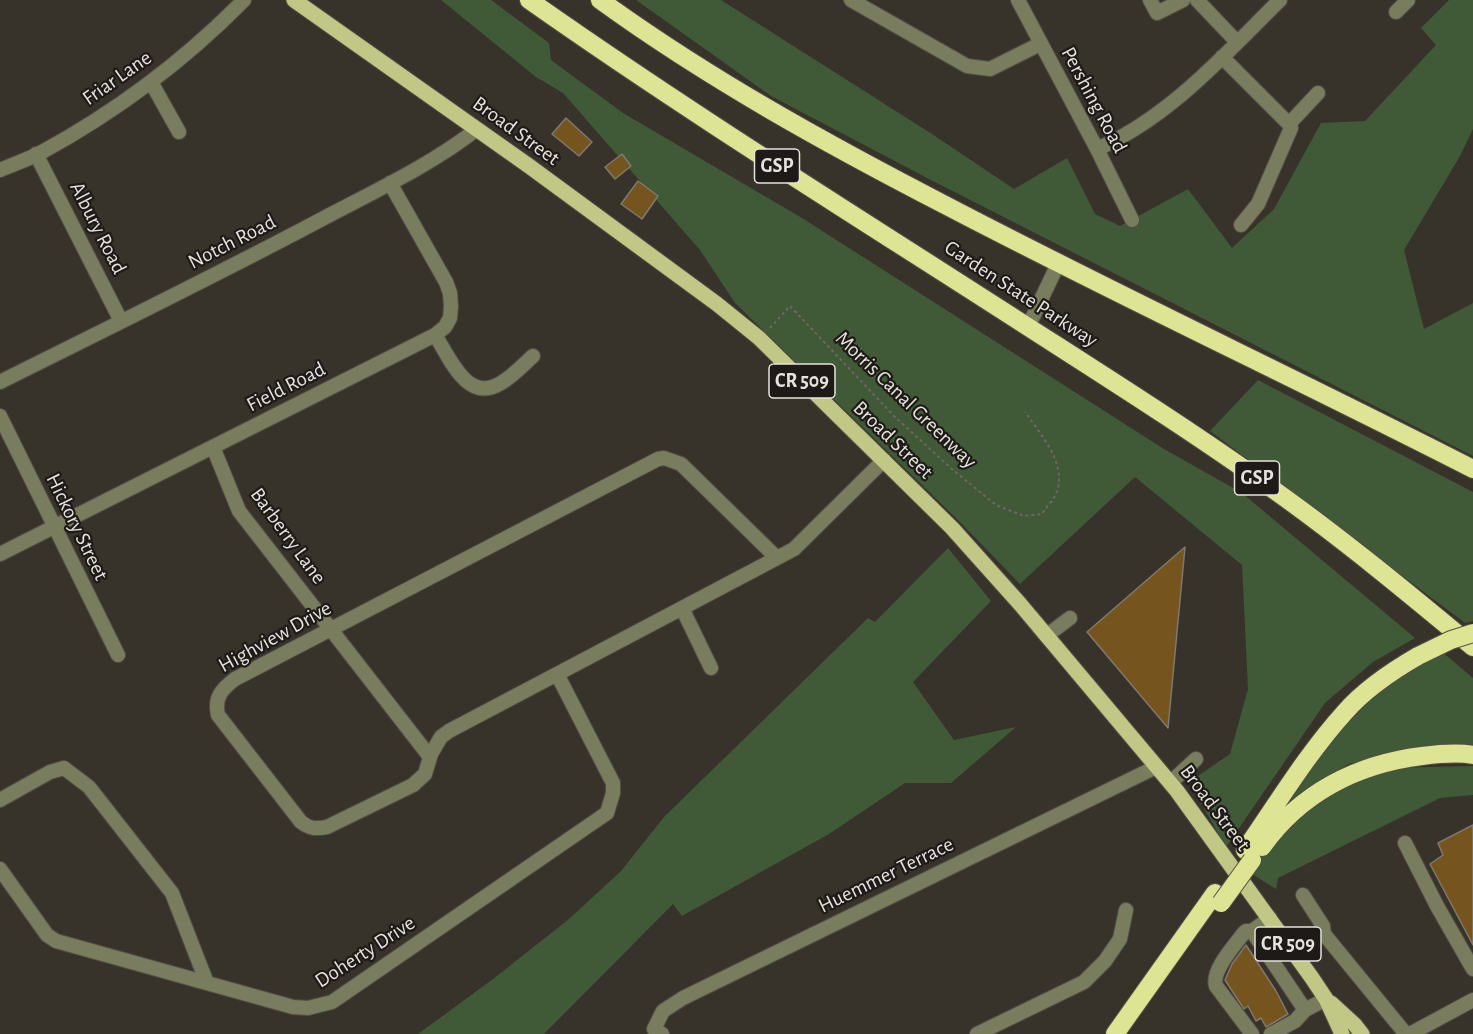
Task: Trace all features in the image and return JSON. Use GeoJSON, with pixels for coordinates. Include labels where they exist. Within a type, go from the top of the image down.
{"type":"FeatureCollection","features":[{"type":"Feature","properties":{"kind":"highway","name":"Garden State Parkway"},"geometry":{"type":"LineString","coordinates":[[530,0],[727,134],[1188,430],[1372,563],[1473,647]]}},
{"type":"Feature","properties":{"kind":"highway","name":"Garden State Parkway"},"geometry":{"type":"LineString","coordinates":[[600,0],[693,62],[848,155],[1058,264],[1473,470]]}},
{"type":"Feature","properties":{"kind":"highway"},"geometry":{"type":"LineString","coordinates":[[1129,1034],[1316,748],[1345,712],[1376,684],[1418,656],[1451,640],[1473,633]]}},
{"type":"Feature","properties":{"kind":"highway"},"geometry":{"type":"LineString","coordinates":[[1248,855],[1298,806],[1335,782],[1364,769],[1397,760],[1432,755],[1473,755]]}},
{"type":"Feature","properties":{"kind":"highway"},"geometry":{"type":"LineString","coordinates":[[1115,1034],[1218,898]]}},
{"type":"Feature","properties":{"kind":"main road","name":"Broad Street"},"geometry":{"type":"LineString","coordinates":[[294,0],[641,248],[759,339],[884,460],[952,528],[1020,604],[1170,783],[1270,918],[1326,999],[1362,1034]]}},
{"type":"Feature","properties":{"kind":"main road","name":"Broad Street"},"geometry":{"type":"LineString","coordinates":[[1326,999],[1336,1032]]}},
{"type":"Feature","properties":{"kind":"street","name":"Friar Lane"},"geometry":{"type":"LineString","coordinates":[[0,170],[36,154],[98,118],[152,82],[215,29],[244,0]]}},
{"type":"Feature","properties":{"kind":"street"},"geometry":{"type":"LineString","coordinates":[[851,0],[967,66],[990,69],[1040,44]]}},
{"type":"Feature","properties":{"kind":"street","name":"Pershing Road"},"geometry":{"type":"LineString","coordinates":[[1018,0],[1132,220]]}},
{"type":"Feature","properties":{"kind":"street"},"geometry":{"type":"LineString","coordinates":[[1150,0],[1157,13],[1183,0]]}},
{"type":"Feature","properties":{"kind":"street"},"geometry":{"type":"LineString","coordinates":[[1197,0],[1237,42]]}},
{"type":"Feature","properties":{"kind":"street"},"geometry":{"type":"LineString","coordinates":[[1097,149],[1115,141],[1176,99],[1280,0]]}},
{"type":"Feature","properties":{"kind":"street"},"geometry":{"type":"LineString","coordinates":[[1396,12],[1408,0]]}},
{"type":"Feature","properties":{"kind":"street"},"geometry":{"type":"LineString","coordinates":[[1222,57],[1289,124],[1290,128],[1258,204],[1241,225]]}},
{"type":"Feature","properties":{"kind":"street"},"geometry":{"type":"LineString","coordinates":[[152,82],[179,132]]}},
{"type":"Feature","properties":{"kind":"street"},"geometry":{"type":"LineString","coordinates":[[1289,124],[1318,93]]}},
{"type":"Feature","properties":{"kind":"street","name":"Notch Road"},"geometry":{"type":"LineString","coordinates":[[0,382],[252,257],[390,183],[462,141],[477,129]]}},
{"type":"Feature","properties":{"kind":"street","name":"Albury Road"},"geometry":{"type":"LineString","coordinates":[[36,154],[121,321]]}},
{"type":"Feature","properties":{"kind":"street","name":"Field Road"},"geometry":{"type":"LineString","coordinates":[[0,554],[435,335],[445,327],[450,318],[452,306],[446,282],[390,183]]}},
{"type":"Feature","properties":{"kind":"street"},"geometry":{"type":"LineString","coordinates":[[1029,327],[1058,264]]}},
{"type":"Feature","properties":{"kind":"street"},"geometry":{"type":"LineString","coordinates":[[435,335],[464,380],[476,387],[485,388],[498,385],[533,356]]}},
{"type":"Feature","properties":{"kind":"street","name":"Hickory Street"},"geometry":{"type":"LineString","coordinates":[[0,416],[118,655]]}},
{"type":"Feature","properties":{"kind":"street","name":"Barberry Lane"},"geometry":{"type":"LineString","coordinates":[[213,447],[239,510],[430,757]]}},
{"type":"Feature","properties":{"kind":"street","name":"Highview Drive"},"geometry":{"type":"LineString","coordinates":[[777,558],[681,464],[664,458],[651,462],[235,679],[219,693],[218,714],[292,813],[308,827],[317,829],[327,827],[413,785],[424,774],[441,737],[449,731],[777,558],[804,541],[884,460]]}},
{"type":"Feature","properties":{"kind":"street"},"geometry":{"type":"LineString","coordinates":[[682,608],[711,668]]}},
{"type":"Feature","properties":{"kind":"street"},"geometry":{"type":"LineString","coordinates":[[1046,636],[1070,618]]}},
{"type":"Feature","properties":{"kind":"street","name":"Doherty Drive"},"geometry":{"type":"LineString","coordinates":[[0,869],[46,935],[56,941],[293,1007],[308,1008],[332,1002],[607,813],[613,794],[613,783],[556,674]]}},
{"type":"Feature","properties":{"kind":"street"},"geometry":{"type":"LineString","coordinates":[[1170,783],[1196,759]]}},
{"type":"Feature","properties":{"kind":"street","name":"Huemmer Terrace"},"geometry":{"type":"LineString","coordinates":[[662,1034],[654,1029],[663,1011],[684,998],[1156,767]]}},
{"type":"Feature","properties":{"kind":"street"},"geometry":{"type":"LineString","coordinates":[[0,800],[50,772],[64,768],[89,787],[172,893],[207,983]]}},
{"type":"Feature","properties":{"kind":"street"},"geometry":{"type":"LineString","coordinates":[[1405,843],[1473,969]]}},
{"type":"Feature","properties":{"kind":"street"},"geometry":{"type":"LineString","coordinates":[[1303,895],[1323,926],[1324,934],[1405,1033],[1410,1034],[1473,1000]]}},
{"type":"Feature","properties":{"kind":"street"},"geometry":{"type":"LineString","coordinates":[[977,1034],[1084,982],[1106,961],[1120,939],[1126,910]]}},
{"type":"Feature","properties":{"kind":"street"},"geometry":{"type":"LineString","coordinates":[[1252,1034],[1216,986],[1214,980],[1216,972],[1243,934],[1252,931],[1270,918]]}},
{"type":"Feature","properties":{"kind":"street"},"geometry":{"type":"LineString","coordinates":[[1252,931],[1305,1010]]}},
{"type":"Feature","properties":{"kind":"street"},"geometry":{"type":"LineString","coordinates":[[1271,1034],[1295,1021],[1305,1010],[1326,999]]}},
{"type":"Feature","properties":{"kind":"path","name":"Morris Canal Greenway"},"geometry":{"type":"LineString","coordinates":[[759,339],[790,306],[894,416],[953,470],[996,505],[1024,516],[1042,514],[1056,493],[1059,470],[1051,449],[1025,412]]}},
{"type":"Feature","properties":{"kind":"green space"},"geometry":{"type":"Polygon","coordinates":[[[441,0],[491,0],[549,43],[551,60],[623,113],[802,218],[1164,449],[1242,493],[1415,638],[1373,662],[1325,703],[1226,847],[1189,782],[1230,754],[1248,689],[1242,565],[1135,477],[1020,584],[958,520],[735,303],[700,250],[563,93],[536,77],[441,0]]]}},
{"type":"Feature","properties":{"kind":"green space"},"geometry":{"type":"Polygon","coordinates":[[[636,0],[721,0],[1014,189],[1067,158],[1095,214],[1120,226],[1188,189],[1232,248],[1274,209],[1321,123],[1365,121],[1436,45],[1421,28],[1449,0],[1473,0],[1473,129],[1460,156],[1404,250],[1424,329],[1473,303],[1473,456],[771,96],[636,0]]]}},
{"type":"Feature","properties":{"kind":"green space"},"geometry":{"type":"Polygon","coordinates":[[[1258,380],[1473,492],[1473,621],[1465,623],[1210,431],[1258,380]]]}},
{"type":"Feature","properties":{"kind":"green space"},"geometry":{"type":"Polygon","coordinates":[[[948,548],[991,601],[913,682],[954,740],[1016,727],[951,783],[905,783],[829,834],[682,916],[673,904],[544,1034],[418,1034],[569,919],[621,871],[664,817],[868,618],[875,622],[948,548]]]}},
{"type":"Feature","properties":{"kind":"green space"},"geometry":{"type":"Polygon","coordinates":[[[1441,651],[1473,678],[1473,749],[1438,746],[1348,764],[1277,809],[1350,710],[1395,676],[1441,651]]]}},
{"type":"Feature","properties":{"kind":"green space"},"geometry":{"type":"Polygon","coordinates":[[[1473,766],[1473,795],[1440,798],[1278,878],[1276,889],[1249,872],[1268,844],[1340,784],[1387,768],[1473,766]]]}},
{"type":"Feature","properties":{"kind":"building"},"geometry":{"type":"Polygon","coordinates":[[[566,118],[592,142],[579,156],[552,134],[566,118]]]}},
{"type":"Feature","properties":{"kind":"building"},"geometry":{"type":"Polygon","coordinates":[[[622,154],[631,166],[615,179],[605,167],[622,154]]]}},
{"type":"Feature","properties":{"kind":"building"},"geometry":{"type":"Polygon","coordinates":[[[638,181],[658,196],[642,219],[621,204],[638,181]]]}},
{"type":"Feature","properties":{"kind":"building"},"geometry":{"type":"Polygon","coordinates":[[[1185,547],[1168,728],[1087,632],[1185,547]]]}},
{"type":"Feature","properties":{"kind":"building"},"geometry":{"type":"Polygon","coordinates":[[[1473,825],[1473,945],[1430,864],[1443,855],[1438,843],[1473,825]]]}},
{"type":"Feature","properties":{"kind":"building"},"geometry":{"type":"Polygon","coordinates":[[[1246,945],[1288,1014],[1266,1027],[1261,1018],[1256,1021],[1248,1006],[1244,1009],[1225,980],[1232,964],[1246,945]]]}}]}
